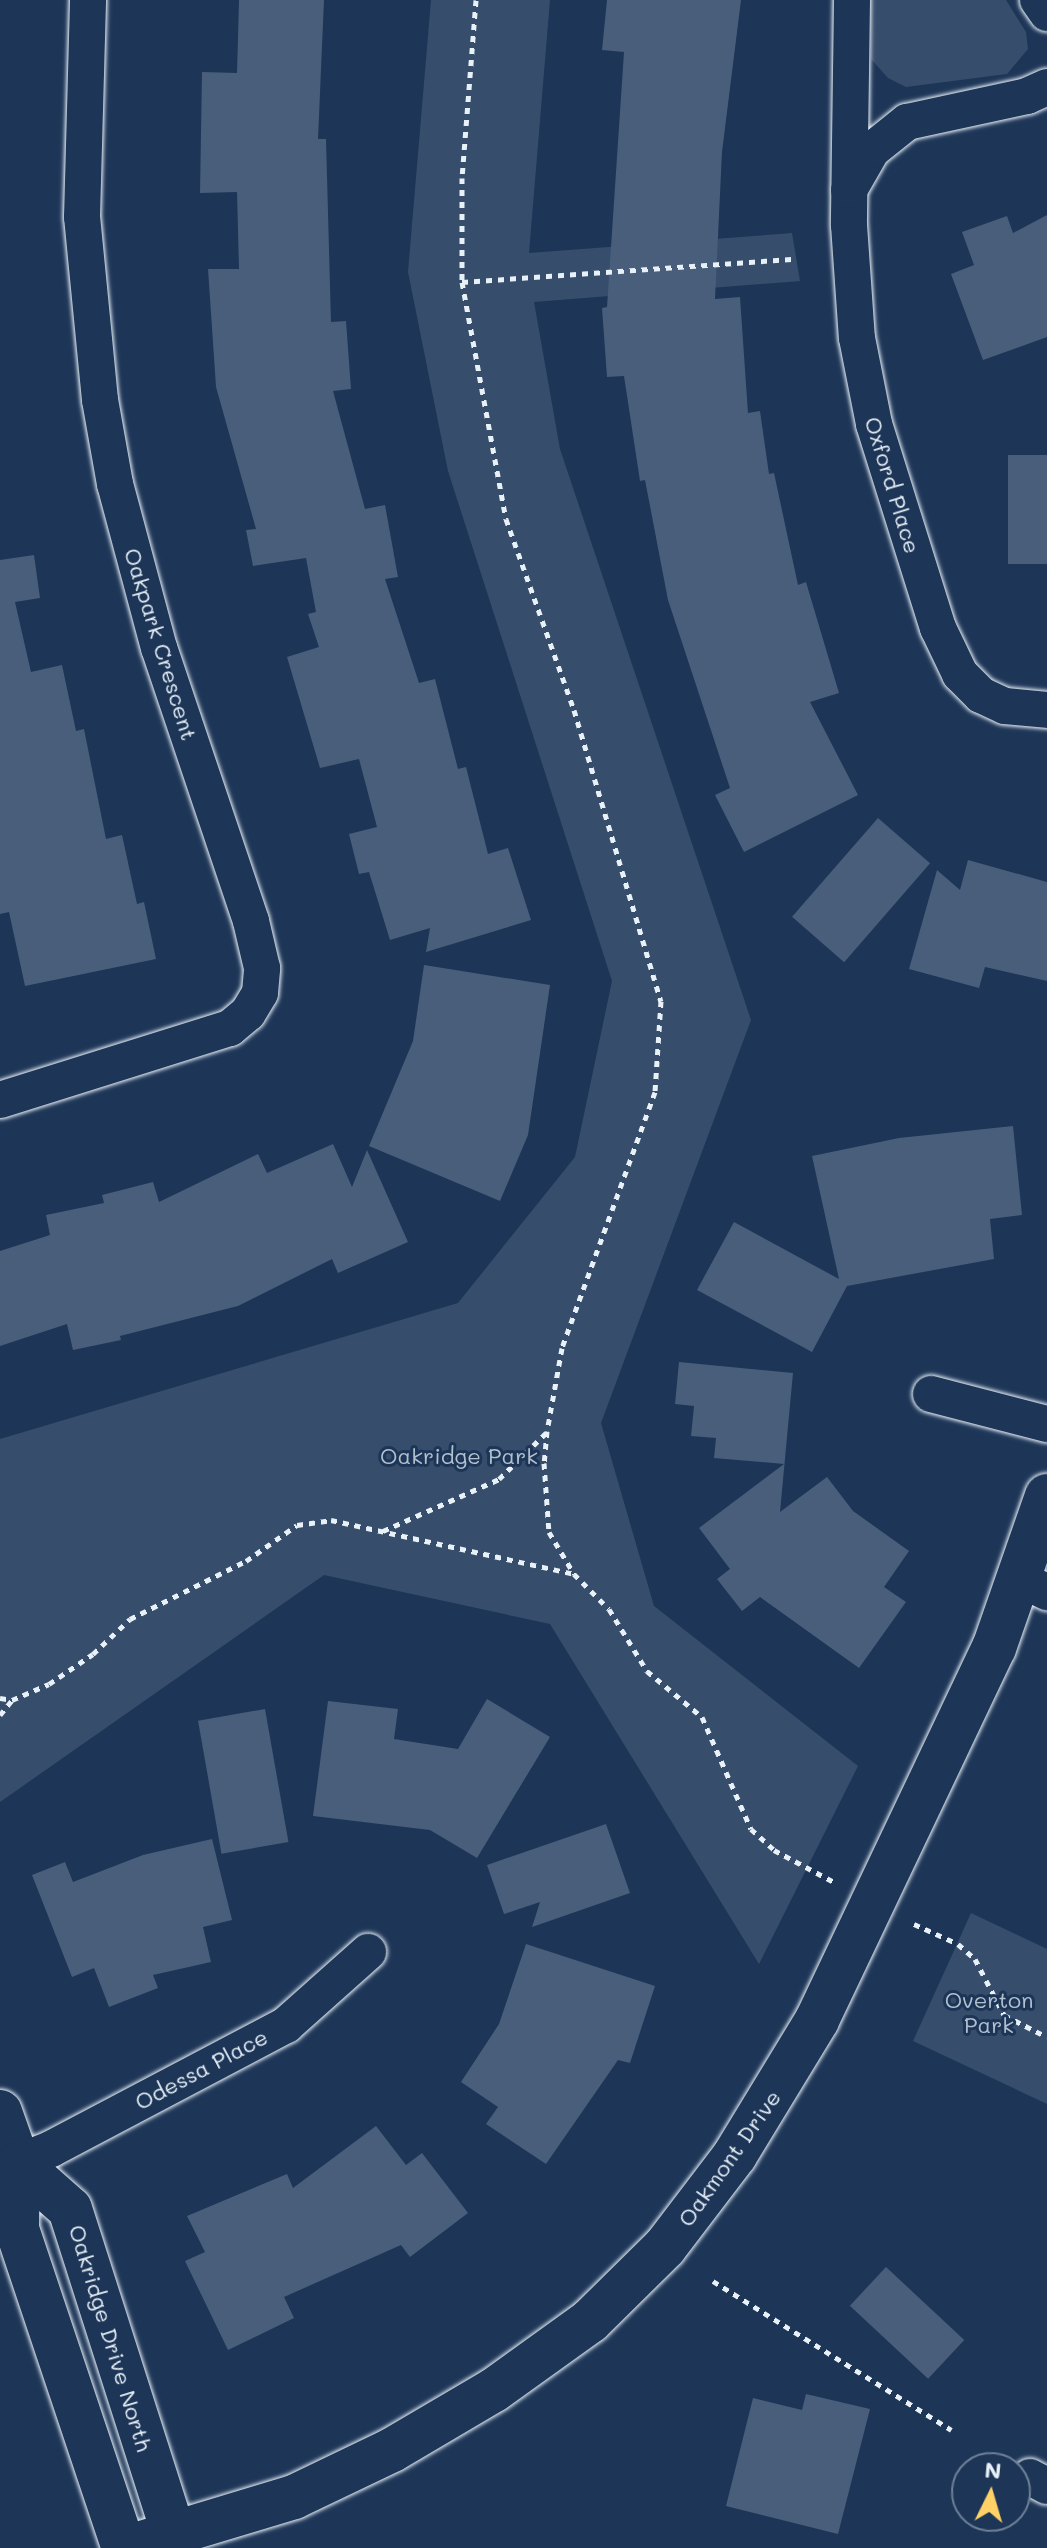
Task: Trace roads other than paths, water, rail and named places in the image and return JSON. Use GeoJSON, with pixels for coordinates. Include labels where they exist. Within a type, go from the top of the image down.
{"type":"FeatureCollection","features":[{"type":"Feature","properties":{"kind":"street","name":"Oakpark Crescent"},"geometry":{"type":"LineString","coordinates":[[0,1100],[230,1028],[248,1013],[260,993],[262,968],[251,921],[159,648],[113,470],[82,217],[88,0]]}},
{"type":"Feature","properties":{"kind":"street","name":"Oxford Place"},"geometry":{"type":"LineString","coordinates":[[852,0],[848,191],[857,338],[874,424],[938,628],[960,674],[981,695],[1005,706],[1047,710]]}},
{"type":"Feature","properties":{"kind":"street"},"geometry":{"type":"LineString","coordinates":[[1038,0],[1047,13]]}},
{"type":"Feature","properties":{"kind":"street"},"geometry":{"type":"LineString","coordinates":[[848,191],[872,150],[907,122],[1047,87]]}},
{"type":"Feature","properties":{"kind":"street"},"geometry":{"type":"LineString","coordinates":[[931,1394],[1047,1424]]}},
{"type":"Feature","properties":{"kind":"street","name":"Oakmont Drive"},"geometry":{"type":"LineString","coordinates":[[125,2548],[175,2541],[294,2497],[392,2450],[494,2390],[590,2321],[665,2247],[735,2155],[817,2020],[1034,1586],[1047,1496]]}},
{"type":"Feature","properties":{"kind":"street","name":"Odessa Place"},"geometry":{"type":"LineString","coordinates":[[9,2166],[286,2025],[368,1952]]}},
{"type":"Feature","properties":{"kind":"street","name":"Oakridge Drive North"},"geometry":{"type":"LineString","coordinates":[[0,2112],[17,2229],[125,2548]]}},
{"type":"Feature","properties":{"kind":"street","name":"Oakridge Drive North"},"geometry":{"type":"LineString","coordinates":[[9,2166],[70,2209],[175,2541]]}},
{"type":"Feature","properties":{"kind":"park label","name":"Oakridge Park"},"geometry":{"type":"Point","coordinates":[459,1456]}},
{"type":"Feature","properties":{"kind":"park label","name":"Overton Park"},"geometry":{"type":"Point","coordinates":[989,2012]}}]}
